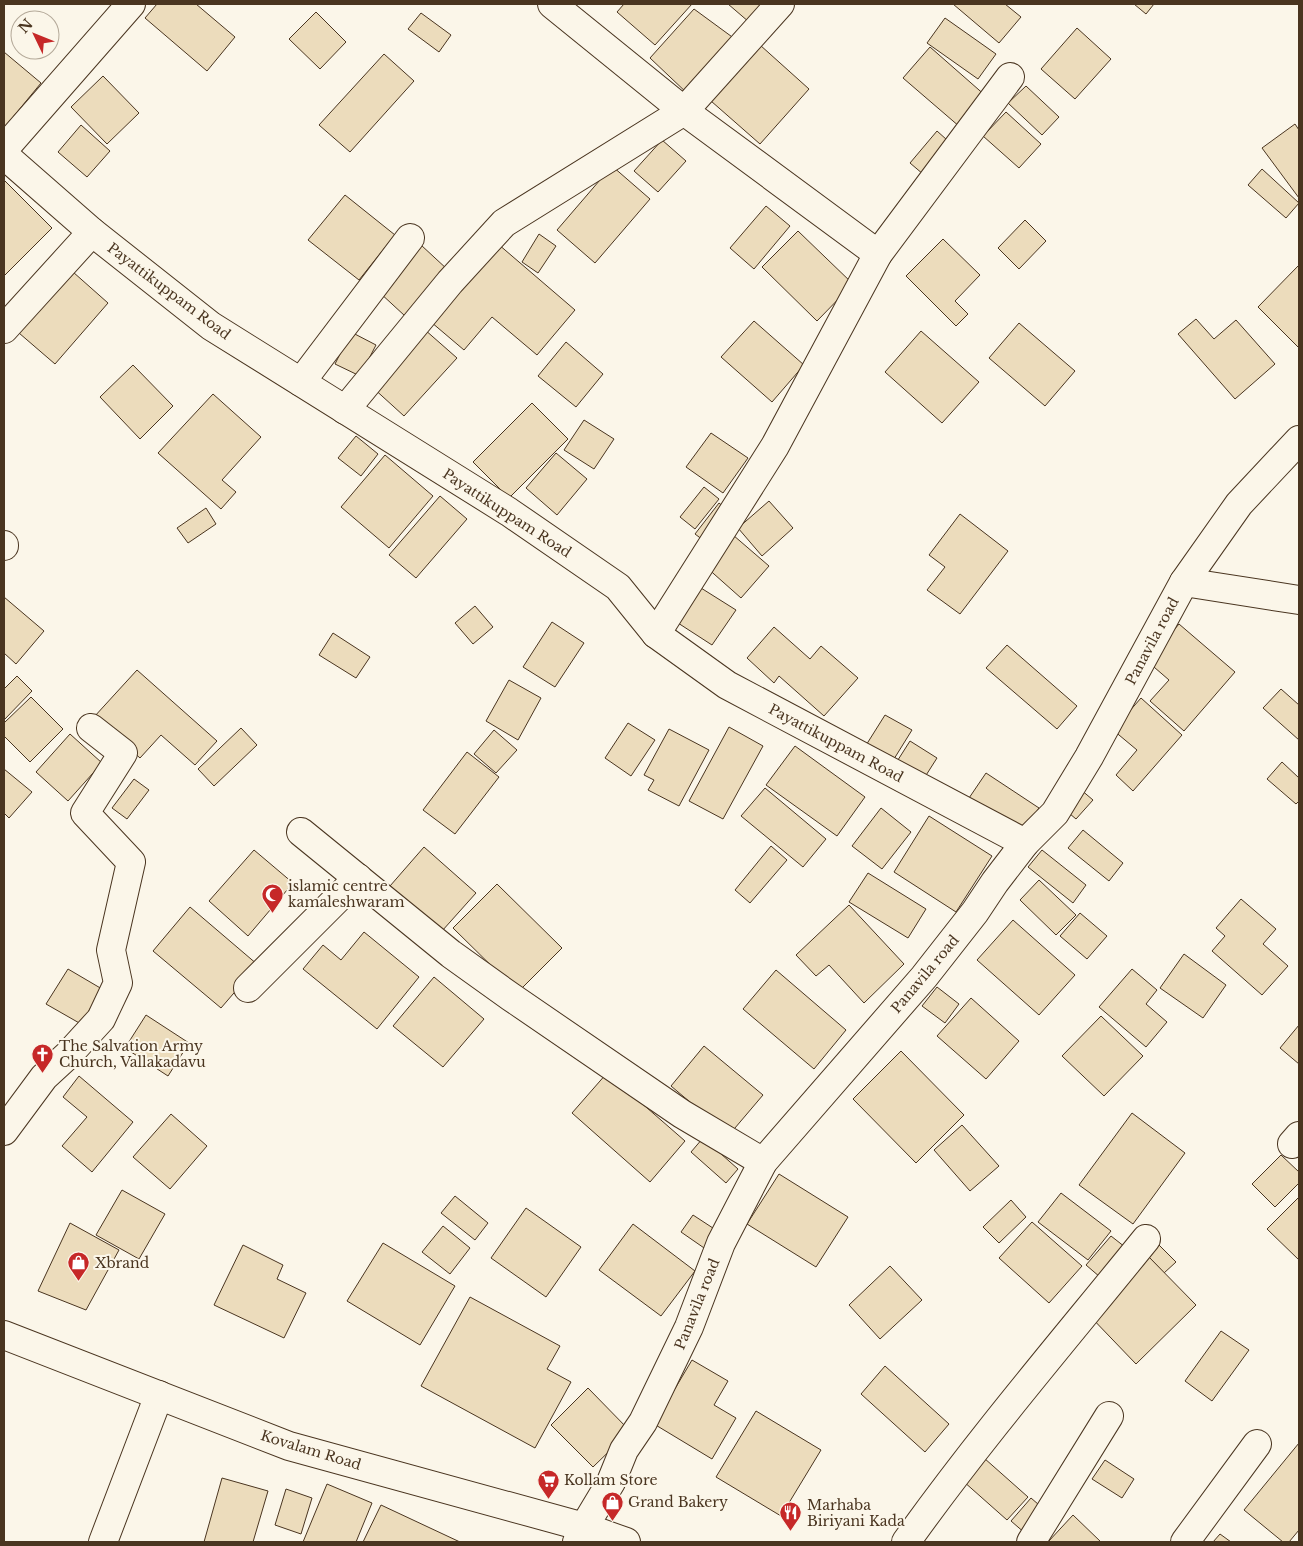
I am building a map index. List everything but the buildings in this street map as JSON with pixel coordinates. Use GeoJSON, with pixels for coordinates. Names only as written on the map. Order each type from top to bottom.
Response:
{"type":"FeatureCollection","features":[{"type":"Feature","properties":{"kind":"street"},"geometry":{"type":"LineString","coordinates":[[4,149],[131,4]]}},
{"type":"Feature","properties":{"kind":"street"},"geometry":{"type":"LineString","coordinates":[[552,4],[684,111],[878,254]]}},
{"type":"Feature","properties":{"kind":"street"},"geometry":{"type":"LineString","coordinates":[[345,410],[450,282],[504,223],[684,111],[780,4]]}},
{"type":"Feature","properties":{"kind":"street"},"geometry":{"type":"LineString","coordinates":[[656,634],[775,446],[878,254],[1010,77]]}},
{"type":"Feature","properties":{"kind":"street","name":"Payattikuppam Road"},"geometry":{"type":"LineString","coordinates":[[4,155],[92,232],[211,326],[509,512],[618,587],[656,634],[727,684],[1025,843]]}},
{"type":"Feature","properties":{"kind":"street"},"geometry":{"type":"LineString","coordinates":[[4,329],[92,232]]}},
{"type":"Feature","properties":{"kind":"street"},"geometry":{"type":"LineString","coordinates":[[301,382],[410,238]]}},
{"type":"Feature","properties":{"kind":"street","name":"Panavila road"},"geometry":{"type":"LineString","coordinates":[[581,1534],[611,1482],[624,1450],[647,1413],[689,1327],[721,1243],[763,1162],[924,977],[975,912],[1025,843],[1055,813],[1089,757],[1184,582],[1239,504],[1299,440]]}},
{"type":"Feature","properties":{"kind":"street"},"geometry":{"type":"LineString","coordinates":[[1184,582],[1299,600]]}},
{"type":"Feature","properties":{"kind":"street"},"geometry":{"type":"LineString","coordinates":[[4,1131],[44,1077],[69,1054],[101,1019],[118,983],[111,950],[131,862],[85,814],[122,753],[91,728]]}},
{"type":"Feature","properties":{"kind":"street"},"geometry":{"type":"LineString","coordinates":[[301,832],[451,954],[511,997],[682,1114],[763,1162]]}},
{"type":"Feature","properties":{"kind":"street"},"geometry":{"type":"LineString","coordinates":[[248,988],[358,878]]}},
{"type":"Feature","properties":{"kind":"street"},"geometry":{"type":"LineString","coordinates":[[906,1542],[934,1502],[1004,1413],[1146,1239]]}},
{"type":"Feature","properties":{"kind":"street","name":"Kovalam Road"},"geometry":{"type":"LineString","coordinates":[[4,1335],[289,1446],[581,1534],[626,1542]]}},
{"type":"Feature","properties":{"kind":"street"},"geometry":{"type":"LineString","coordinates":[[103,1542],[159,1395]]}},
{"type":"Feature","properties":{"kind":"street"},"geometry":{"type":"LineString","coordinates":[[1031,1542],[1109,1416]]}},
{"type":"Feature","properties":{"kind":"street"},"geometry":{"type":"LineString","coordinates":[[1184,1542],[1257,1444]]}},
{"type":"Feature","properties":{"kind":"place","name":"islamic centre kamaleshwaram"},"geometry":{"type":"Point","coordinates":[272,913]}},
{"type":"Feature","properties":{"kind":"place","name":"The Salvation Army Church, Vallakadavu"},"geometry":{"type":"Point","coordinates":[43,1073]}},
{"type":"Feature","properties":{"kind":"place","name":"Xbrand"},"geometry":{"type":"Point","coordinates":[79,1282]}},
{"type":"Feature","properties":{"kind":"place","name":"Kollam Store"},"geometry":{"type":"Point","coordinates":[548,1499]}},
{"type":"Feature","properties":{"kind":"place","name":"Grand Bakery"},"geometry":{"type":"Point","coordinates":[612,1521]}},
{"type":"Feature","properties":{"kind":"place","name":"Marhaba Biriyani Kada"},"geometry":{"type":"Point","coordinates":[791,1532]}}]}
